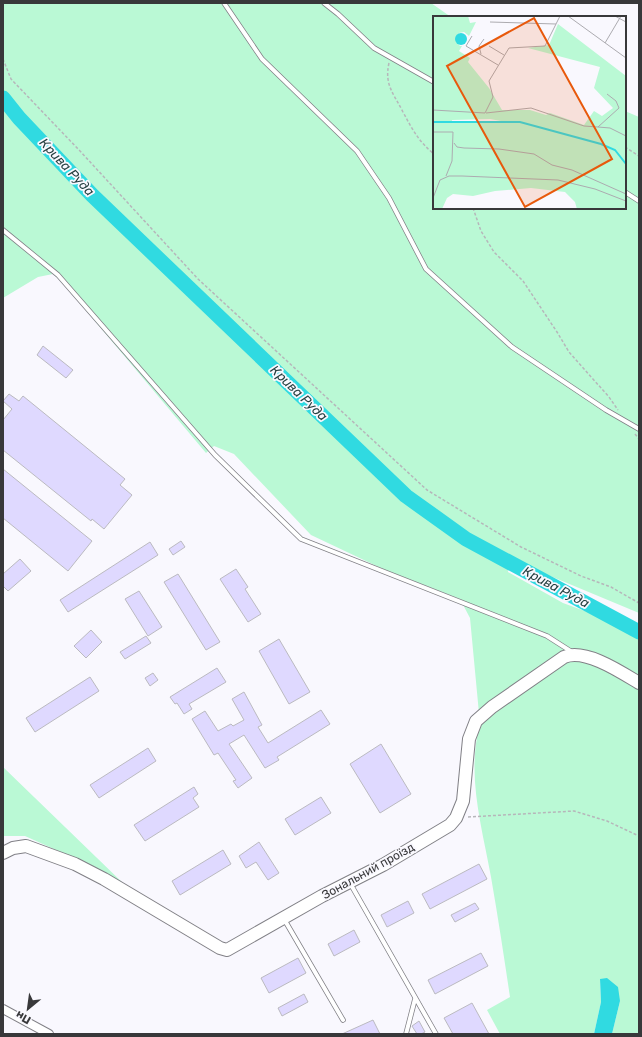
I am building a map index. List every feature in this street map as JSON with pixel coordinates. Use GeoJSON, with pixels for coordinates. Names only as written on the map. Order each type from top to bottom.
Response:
{"type":"FeatureCollection","features":[{"type":"Feature","properties":{"kind":"street"},"geometry":{"type":"LineString","coordinates":[[574,653],[588,657],[639,683]]}},
{"type":"Feature","properties":{"kind":"street","name":"Зональний проїзд"},"geometry":{"type":"LineString","coordinates":[[3,853],[20,846],[36,848],[75,864],[104,879],[220,948],[227,950],[234,948],[349,882],[444,830],[456,818],[463,801],[470,739],[476,721],[488,710],[564,657],[574,653]]}},
{"type":"Feature","properties":{"kind":"street"},"geometry":{"type":"LineString","coordinates":[[3,1008],[49,1034]]}},
{"type":"Feature","properties":{"kind":"lane"},"geometry":{"type":"LineString","coordinates":[[224,3],[262,59],[357,151],[389,198],[426,269],[512,347],[639,430]]}},
{"type":"Feature","properties":{"kind":"lane"},"geometry":{"type":"LineString","coordinates":[[324,3],[374,48],[390,59],[433,81]]}},
{"type":"Feature","properties":{"kind":"lane"},"geometry":{"type":"LineString","coordinates":[[626,193],[639,200]]}},
{"type":"Feature","properties":{"kind":"lane"},"geometry":{"type":"LineString","coordinates":[[3,230],[7,231],[58,275],[214,455],[301,538],[547,636],[574,653]]}},
{"type":"Feature","properties":{"kind":"lane"},"geometry":{"type":"LineString","coordinates":[[349,882],[436,1034]]}},
{"type":"Feature","properties":{"kind":"lane"},"geometry":{"type":"LineString","coordinates":[[284,919],[343,1020]]}},
{"type":"Feature","properties":{"kind":"lane"},"geometry":{"type":"LineString","coordinates":[[406,1034],[415,999]]}},
{"type":"Feature","properties":{"kind":"path"},"geometry":{"type":"LineString","coordinates":[[3,59],[11,79],[80,151],[198,279],[427,490],[521,546],[581,576],[611,587],[639,603]]}},
{"type":"Feature","properties":{"kind":"path"},"geometry":{"type":"LineString","coordinates":[[390,59],[388,76],[393,96],[423,146],[433,153]]}},
{"type":"Feature","properties":{"kind":"path"},"geometry":{"type":"LineString","coordinates":[[626,148],[639,156]]}},
{"type":"Feature","properties":{"kind":"path"},"geometry":{"type":"LineString","coordinates":[[473,209],[481,231],[494,252],[523,281],[569,352],[609,397],[639,439]]}},
{"type":"Feature","properties":{"kind":"path"},"geometry":{"type":"LineString","coordinates":[[456,818],[574,811],[607,821],[639,836]]}},
{"type":"Feature","properties":{"kind":"green space"},"geometry":{"type":"Polygon","coordinates":[[[3,3],[431,3],[450,16],[433,16],[433,209],[626,209],[626,111],[639,117],[639,613],[543,573],[507,554],[508,572],[563,603],[612,621],[639,636],[639,1034],[612,1034],[620,1001],[600,979],[601,1002],[594,1034],[500,1034],[487,1010],[510,997],[494,892],[477,800],[475,762],[476,743],[480,724],[470,618],[460,599],[385,570],[311,535],[234,454],[214,446],[206,453],[62,282],[53,274],[38,277],[3,298],[3,3]]]}},
{"type":"Feature","properties":{"kind":"green space"},"geometry":{"type":"Polygon","coordinates":[[[3,767],[127,887],[76,859],[25,836],[3,836],[3,767]]]}},
{"type":"Feature","properties":{"kind":"water"},"geometry":{"type":"Polygon","coordinates":[[[607,978],[618,987],[620,1001],[612,1034],[594,1034],[601,1002],[600,979],[607,978]]]}},
{"type":"Feature","properties":{"kind":"building"},"geometry":{"type":"Polygon","coordinates":[[[43,346],[73,370],[66,378],[37,355],[43,346]]]}},
{"type":"Feature","properties":{"kind":"building"},"geometry":{"type":"Polygon","coordinates":[[[9,394],[19,401],[23,396],[125,479],[120,485],[132,495],[104,529],[92,519],[91,521],[3,450],[3,420],[12,409],[3,401],[9,394]]]}},
{"type":"Feature","properties":{"kind":"building"},"geometry":{"type":"Polygon","coordinates":[[[3,469],[92,541],[68,571],[3,518],[3,469]]]}},
{"type":"Feature","properties":{"kind":"building"},"geometry":{"type":"Polygon","coordinates":[[[181,541],[185,547],[173,555],[169,549],[181,541]]]}},
{"type":"Feature","properties":{"kind":"building"},"geometry":{"type":"Polygon","coordinates":[[[150,542],[158,555],[68,612],[60,600],[150,542]]]}},
{"type":"Feature","properties":{"kind":"building"},"geometry":{"type":"Polygon","coordinates":[[[20,559],[31,571],[8,591],[3,586],[3,574],[20,559]]]}},
{"type":"Feature","properties":{"kind":"building"},"geometry":{"type":"Polygon","coordinates":[[[236,569],[248,587],[245,589],[261,614],[248,622],[220,579],[236,569]]]}},
{"type":"Feature","properties":{"kind":"building"},"geometry":{"type":"Polygon","coordinates":[[[178,574],[220,642],[206,650],[164,582],[178,574]]]}},
{"type":"Feature","properties":{"kind":"building"},"geometry":{"type":"Polygon","coordinates":[[[139,591],[162,627],[148,636],[125,599],[139,591]]]}},
{"type":"Feature","properties":{"kind":"building"},"geometry":{"type":"Polygon","coordinates":[[[91,630],[102,642],[86,658],[74,646],[91,630]]]}},
{"type":"Feature","properties":{"kind":"building"},"geometry":{"type":"Polygon","coordinates":[[[146,636],[151,643],[125,659],[120,652],[146,636]]]}},
{"type":"Feature","properties":{"kind":"building"},"geometry":{"type":"Polygon","coordinates":[[[279,639],[310,692],[289,704],[259,651],[279,639]]]}},
{"type":"Feature","properties":{"kind":"building"},"geometry":{"type":"Polygon","coordinates":[[[217,668],[226,682],[189,704],[192,709],[184,714],[177,703],[175,704],[170,697],[217,668]]]}},
{"type":"Feature","properties":{"kind":"building"},"geometry":{"type":"Polygon","coordinates":[[[153,673],[158,680],[150,686],[145,678],[153,673]]]}},
{"type":"Feature","properties":{"kind":"building"},"geometry":{"type":"Polygon","coordinates":[[[90,677],[99,691],[35,732],[26,718],[90,677]]]}},
{"type":"Feature","properties":{"kind":"building"},"geometry":{"type":"Polygon","coordinates":[[[244,692],[262,725],[258,727],[268,743],[321,710],[330,724],[277,757],[279,760],[265,768],[244,735],[229,744],[252,778],[238,788],[233,781],[236,780],[218,753],[214,755],[192,719],[205,711],[218,731],[231,724],[233,726],[244,720],[232,699],[244,692]]]}},
{"type":"Feature","properties":{"kind":"building"},"geometry":{"type":"Polygon","coordinates":[[[381,744],[411,794],[380,813],[350,764],[381,744]]]}},
{"type":"Feature","properties":{"kind":"building"},"geometry":{"type":"Polygon","coordinates":[[[148,748],[156,761],[99,798],[90,785],[148,748]]]}},
{"type":"Feature","properties":{"kind":"building"},"geometry":{"type":"Polygon","coordinates":[[[194,787],[198,794],[193,798],[199,807],[145,841],[134,825],[194,787]]]}},
{"type":"Feature","properties":{"kind":"building"},"geometry":{"type":"Polygon","coordinates":[[[321,797],[331,813],[295,835],[285,819],[321,797]]]}},
{"type":"Feature","properties":{"kind":"building"},"geometry":{"type":"Polygon","coordinates":[[[259,842],[279,873],[268,880],[256,862],[246,868],[239,856],[259,842]]]}},
{"type":"Feature","properties":{"kind":"building"},"geometry":{"type":"Polygon","coordinates":[[[223,850],[231,864],[180,895],[172,881],[223,850]]]}},
{"type":"Feature","properties":{"kind":"building"},"geometry":{"type":"Polygon","coordinates":[[[479,864],[487,879],[430,909],[422,894],[479,864]]]}},
{"type":"Feature","properties":{"kind":"building"},"geometry":{"type":"Polygon","coordinates":[[[408,901],[414,913],[387,927],[381,915],[408,901]]]}},
{"type":"Feature","properties":{"kind":"building"},"geometry":{"type":"Polygon","coordinates":[[[475,903],[479,909],[455,922],[451,915],[475,903]]]}},
{"type":"Feature","properties":{"kind":"building"},"geometry":{"type":"Polygon","coordinates":[[[354,930],[360,942],[334,956],[328,944],[354,930]]]}},
{"type":"Feature","properties":{"kind":"building"},"geometry":{"type":"Polygon","coordinates":[[[481,953],[488,966],[435,994],[428,980],[481,953]]]}},
{"type":"Feature","properties":{"kind":"building"},"geometry":{"type":"Polygon","coordinates":[[[298,958],[306,973],[269,993],[261,978],[298,958]]]}},
{"type":"Feature","properties":{"kind":"building"},"geometry":{"type":"Polygon","coordinates":[[[304,994],[308,1002],[282,1016],[278,1008],[304,994]]]}},
{"type":"Feature","properties":{"kind":"building"},"geometry":{"type":"Polygon","coordinates":[[[472,1003],[489,1034],[453,1034],[444,1018],[472,1003]]]}},
{"type":"Feature","properties":{"kind":"building"},"geometry":{"type":"Polygon","coordinates":[[[373,1020],[380,1034],[342,1034],[373,1020]]]}},
{"type":"Feature","properties":{"kind":"building"},"geometry":{"type":"Polygon","coordinates":[[[419,1021],[425,1032],[417,1034],[412,1026],[419,1021]]]}},
{"type":"Feature","properties":{"kind":"waterway","name":"Крива Руда"},"geometry":{"type":"LineString","coordinates":[[3,98],[19,118],[92,195],[406,496],[466,539],[639,632]]}}]}
